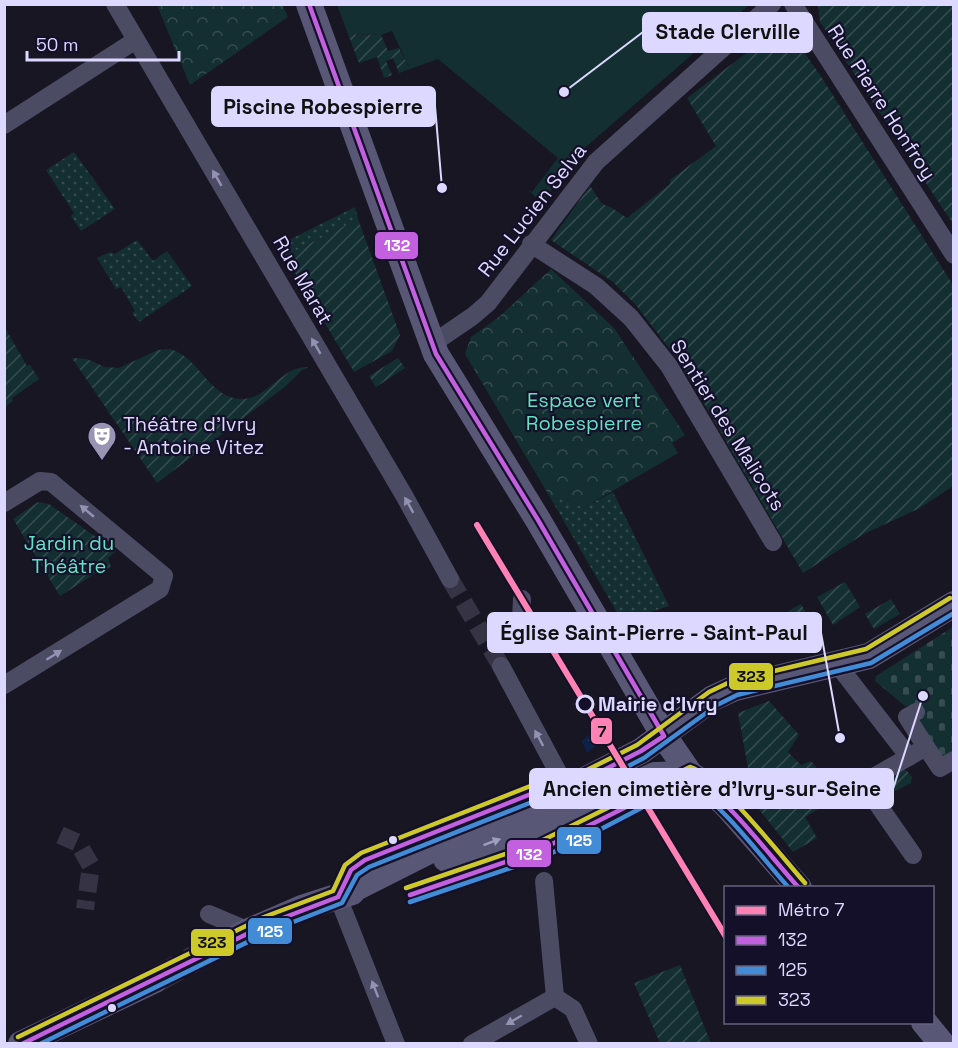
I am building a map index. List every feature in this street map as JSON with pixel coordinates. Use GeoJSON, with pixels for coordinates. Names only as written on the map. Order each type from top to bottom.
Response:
{"type":"FeatureCollection","features":[{"type":"Feature","properties":{"kind":"main road"},"geometry":{"type":"LineString","coordinates":[[309,4],[432,344],[664,736],[690,774],[708,787],[727,806],[797,886]]}},
{"type":"Feature","properties":{"kind":"main road"},"geometry":{"type":"LineString","coordinates":[[338,897],[467,832],[567,789],[641,751],[713,698],[735,688],[869,656],[954,604]]}},
{"type":"Feature","properties":{"kind":"main road"},"geometry":{"type":"LineString","coordinates":[[205,953],[302,908],[574,814],[655,775],[690,774]]}},
{"type":"Feature","properties":{"kind":"main road"},"geometry":{"type":"LineString","coordinates":[[21,1044],[156,980]]}},
{"type":"Feature","properties":{"kind":"main road"},"geometry":{"type":"LineString","coordinates":[[925,1024],[942,1044]]}},
{"type":"Feature","properties":{"kind":"street","name":"Rue Marat"},"geometry":{"type":"LineString","coordinates":[[116,4],[405,497],[450,579]]}},
{"type":"Feature","properties":{"kind":"street","name":"Rue Lucien Selva"},"geometry":{"type":"LineString","coordinates":[[432,344],[488,303],[596,162],[772,4]]}},
{"type":"Feature","properties":{"kind":"street","name":"Rue Pierre Honfroy"},"geometry":{"type":"LineString","coordinates":[[793,4],[954,255]]}},
{"type":"Feature","properties":{"kind":"street"},"geometry":{"type":"LineString","coordinates":[[4,125],[136,40]]}},
{"type":"Feature","properties":{"kind":"street","name":"Sentier des Malicots"},"geometry":{"type":"LineString","coordinates":[[531,244],[596,286],[631,318],[669,366],[773,542]]}},
{"type":"Feature","properties":{"kind":"street"},"geometry":{"type":"LineString","coordinates":[[4,503],[40,481],[51,482],[164,576],[160,589],[4,685]]}},
{"type":"Feature","properties":{"kind":"street"},"geometry":{"type":"LineString","coordinates":[[520,642],[522,599]]}},
{"type":"Feature","properties":{"kind":"street"},"geometry":{"type":"LineString","coordinates":[[837,664],[909,757]]}},
{"type":"Feature","properties":{"kind":"street"},"geometry":{"type":"LineString","coordinates":[[501,666],[567,789],[574,814]]}},
{"type":"Feature","properties":{"kind":"street"},"geometry":{"type":"LineString","coordinates":[[916,712],[907,717],[940,768],[954,760]]}},
{"type":"Feature","properties":{"kind":"street"},"geometry":{"type":"LineString","coordinates":[[913,855],[864,783],[926,747]]}},
{"type":"Feature","properties":{"kind":"street"},"geometry":{"type":"LineString","coordinates":[[544,881],[555,997]]}},
{"type":"Feature","properties":{"kind":"street"},"geometry":{"type":"LineString","coordinates":[[338,897],[396,1044]]}},
{"type":"Feature","properties":{"kind":"street"},"geometry":{"type":"LineString","coordinates":[[209,914],[249,931]]}},
{"type":"Feature","properties":{"kind":"street"},"geometry":{"type":"LineString","coordinates":[[472,1044],[555,997]]}},
{"type":"Feature","properties":{"kind":"street"},"geometry":{"type":"LineString","coordinates":[[555,997],[573,1009],[589,1044]]}},
{"type":"Feature","properties":{"kind":"green space"},"geometry":{"type":"Polygon","coordinates":[[[337,4],[749,5],[580,152],[542,203],[528,190],[532,192],[558,158],[438,59],[410,69],[392,31],[381,35],[348,34],[337,4]]]}},
{"type":"Feature","properties":{"kind":"green space"},"geometry":{"type":"Polygon","coordinates":[[[157,5],[283,5],[288,17],[190,85],[157,5]]]}},
{"type":"Feature","properties":{"kind":"green space"},"geometry":{"type":"Polygon","coordinates":[[[818,5],[953,5],[953,224],[820,22],[818,5]]]}},
{"type":"Feature","properties":{"kind":"green space"},"geometry":{"type":"Polygon","coordinates":[[[788,29],[822,78],[953,285],[953,486],[920,508],[864,534],[803,573],[679,361],[635,304],[613,282],[551,240],[590,186],[602,204],[627,218],[670,184],[670,180],[716,146],[687,98],[777,30],[788,29]]]}},
{"type":"Feature","properties":{"kind":"green space"},"geometry":{"type":"Polygon","coordinates":[[[348,34],[381,35],[388,51],[399,48],[410,69],[399,73],[393,58],[386,61],[392,75],[384,78],[377,57],[359,63],[348,34]]]}},
{"type":"Feature","properties":{"kind":"green space"},"geometry":{"type":"Polygon","coordinates":[[[74,152],[115,209],[81,231],[71,216],[74,213],[46,170],[74,152]]]}},
{"type":"Feature","properties":{"kind":"green space"},"geometry":{"type":"Polygon","coordinates":[[[355,207],[358,219],[285,256],[281,244],[355,207]]]}},
{"type":"Feature","properties":{"kind":"green space"},"geometry":{"type":"Polygon","coordinates":[[[358,219],[400,335],[392,351],[354,372],[285,256],[358,219]]]}},
{"type":"Feature","properties":{"kind":"green space"},"geometry":{"type":"Polygon","coordinates":[[[137,240],[153,261],[167,251],[192,286],[139,322],[132,313],[135,311],[121,287],[116,289],[97,258],[110,252],[115,254],[137,240]]]}},
{"type":"Feature","properties":{"kind":"green space","name":"Espace vert Robespierre"},"geometry":{"type":"Polygon","coordinates":[[[551,269],[614,328],[685,435],[672,443],[678,453],[583,508],[565,498],[551,499],[465,354],[471,337],[499,317],[551,269]]]}},
{"type":"Feature","properties":{"kind":"green space"},"geometry":{"type":"Polygon","coordinates":[[[4,326],[27,366],[30,365],[39,379],[12,398],[13,401],[5,407],[4,326]]]}},
{"type":"Feature","properties":{"kind":"green space"},"geometry":{"type":"Polygon","coordinates":[[[170,349],[189,360],[221,392],[242,399],[259,394],[298,368],[308,367],[157,483],[72,358],[87,359],[105,367],[119,368],[158,350],[170,349]]]}},
{"type":"Feature","properties":{"kind":"green space"},"geometry":{"type":"Polygon","coordinates":[[[398,358],[405,368],[376,387],[369,376],[398,358]]]}},
{"type":"Feature","properties":{"kind":"green space"},"geometry":{"type":"Polygon","coordinates":[[[613,492],[669,606],[622,621],[551,499],[565,498],[583,508],[613,492]]]}},
{"type":"Feature","properties":{"kind":"green space","name":"Jardin du Théâtre"},"geometry":{"type":"Polygon","coordinates":[[[38,502],[49,504],[116,551],[108,558],[111,567],[106,570],[104,568],[60,596],[13,519],[38,502]]]}},
{"type":"Feature","properties":{"kind":"green space"},"geometry":{"type":"Polygon","coordinates":[[[845,582],[860,607],[833,625],[817,597],[845,582]]]}},
{"type":"Feature","properties":{"kind":"green space"},"geometry":{"type":"Polygon","coordinates":[[[891,599],[900,614],[874,629],[865,614],[891,599]]]}},
{"type":"Feature","properties":{"kind":"green space"},"geometry":{"type":"Polygon","coordinates":[[[801,604],[813,626],[776,634],[769,622],[801,604]]]}},
{"type":"Feature","properties":{"kind":"green space"},"geometry":{"type":"Polygon","coordinates":[[[953,627],[953,753],[941,757],[920,721],[921,719],[910,706],[905,706],[875,681],[876,676],[953,627]]]}},
{"type":"Feature","properties":{"kind":"green space"},"geometry":{"type":"Polygon","coordinates":[[[769,701],[799,735],[788,752],[801,765],[811,761],[840,796],[805,817],[817,838],[793,852],[758,808],[763,805],[752,790],[738,713],[769,701]]]}},
{"type":"Feature","properties":{"kind":"green space"},"geometry":{"type":"Polygon","coordinates":[[[901,769],[907,771],[912,777],[911,783],[885,796],[879,795],[874,788],[877,782],[901,769]]]}},
{"type":"Feature","properties":{"kind":"green space"},"geometry":{"type":"Polygon","coordinates":[[[680,965],[710,1043],[660,1043],[634,983],[680,965]]]}},
{"type":"Feature","properties":{"kind":"water"},"geometry":{"type":"Polygon","coordinates":[[[594,730],[608,735],[587,753],[582,741],[594,730]]]}},
{"type":"Feature","properties":{"kind":"tunnel"},"geometry":{"type":"LineString","coordinates":[[450,579],[501,666]]}},
{"type":"Feature","properties":{"kind":"tunnel"},"geometry":{"type":"LineString","coordinates":[[60,835],[78,843],[91,866],[85,909]]}},
{"type":"Feature","properties":{"kind":"tunnel"},"geometry":{"type":"LineString","coordinates":[[155,980],[205,953]]}},
{"type":"Feature","properties":{"kind":"metro line","name":"7"},"geometry":{"type":"LineString","coordinates":[[477,525],[724,934]]}},
{"type":"Feature","properties":{"kind":"transit line","name":"132"},"geometry":{"type":"LineString","coordinates":[[22,1044],[267,924],[338,897],[351,870],[365,860],[546,788],[567,789],[641,751],[664,736],[538,520],[436,354],[309,4]]}},
{"type":"Feature","properties":{"kind":"transit line","name":"323"},"geometry":{"type":"LineString","coordinates":[[18,1037],[264,917],[333,891],[345,865],[361,853],[543,781],[565,781],[637,745],[709,692],[732,681],[866,649],[950,598]]}},
{"type":"Feature","properties":{"kind":"transit line","name":"125"},"geometry":{"type":"LineString","coordinates":[[40,1044],[270,931],[342,903],[357,875],[369,867],[547,796],[570,796],[644,758],[717,705],[737,695],[871,663],[954,613]]}},
{"type":"Feature","properties":{"kind":"transit line","name":"323"},"geometry":{"type":"LineString","coordinates":[[406,888],[537,843],[690,767],[703,774],[733,801],[805,883]]}},
{"type":"Feature","properties":{"kind":"transit line","name":"132"},"geometry":{"type":"LineString","coordinates":[[690,774],[734,813],[797,886]]}},
{"type":"Feature","properties":{"kind":"transit line","name":"125"},"geometry":{"type":"LineString","coordinates":[[410,902],[543,857],[689,783],[717,806],[742,832],[787,886]]}},
{"type":"Feature","properties":{"kind":"transit line","name":"132"},"geometry":{"type":"LineString","coordinates":[[410,895],[540,850],[642,799]]}},
{"type":"Feature","properties":{"kind":"place","name":"Stade Clerville"},"geometry":{"type":"Point","coordinates":[564,92]}},
{"type":"Feature","properties":{"kind":"place","name":"Piscine Robespierre"},"geometry":{"type":"Point","coordinates":[442,188]}},
{"type":"Feature","properties":{"kind":"place","name":"Théâtre d'Ivry - Antoine Vitez"},"geometry":{"type":"Point","coordinates":[102,462]}},
{"type":"Feature","properties":{"kind":"place","name":"Ancien cimetière d'Ivry-sur-Seine"},"geometry":{"type":"Point","coordinates":[923,696]}},
{"type":"Feature","properties":{"kind":"place","name":"Mairie d'Ivry"},"geometry":{"type":"Point","coordinates":[585,704]}},
{"type":"Feature","properties":{"kind":"place","name":"Église Saint-Pierre - Saint-Paul"},"geometry":{"type":"Point","coordinates":[840,738]}}]}
